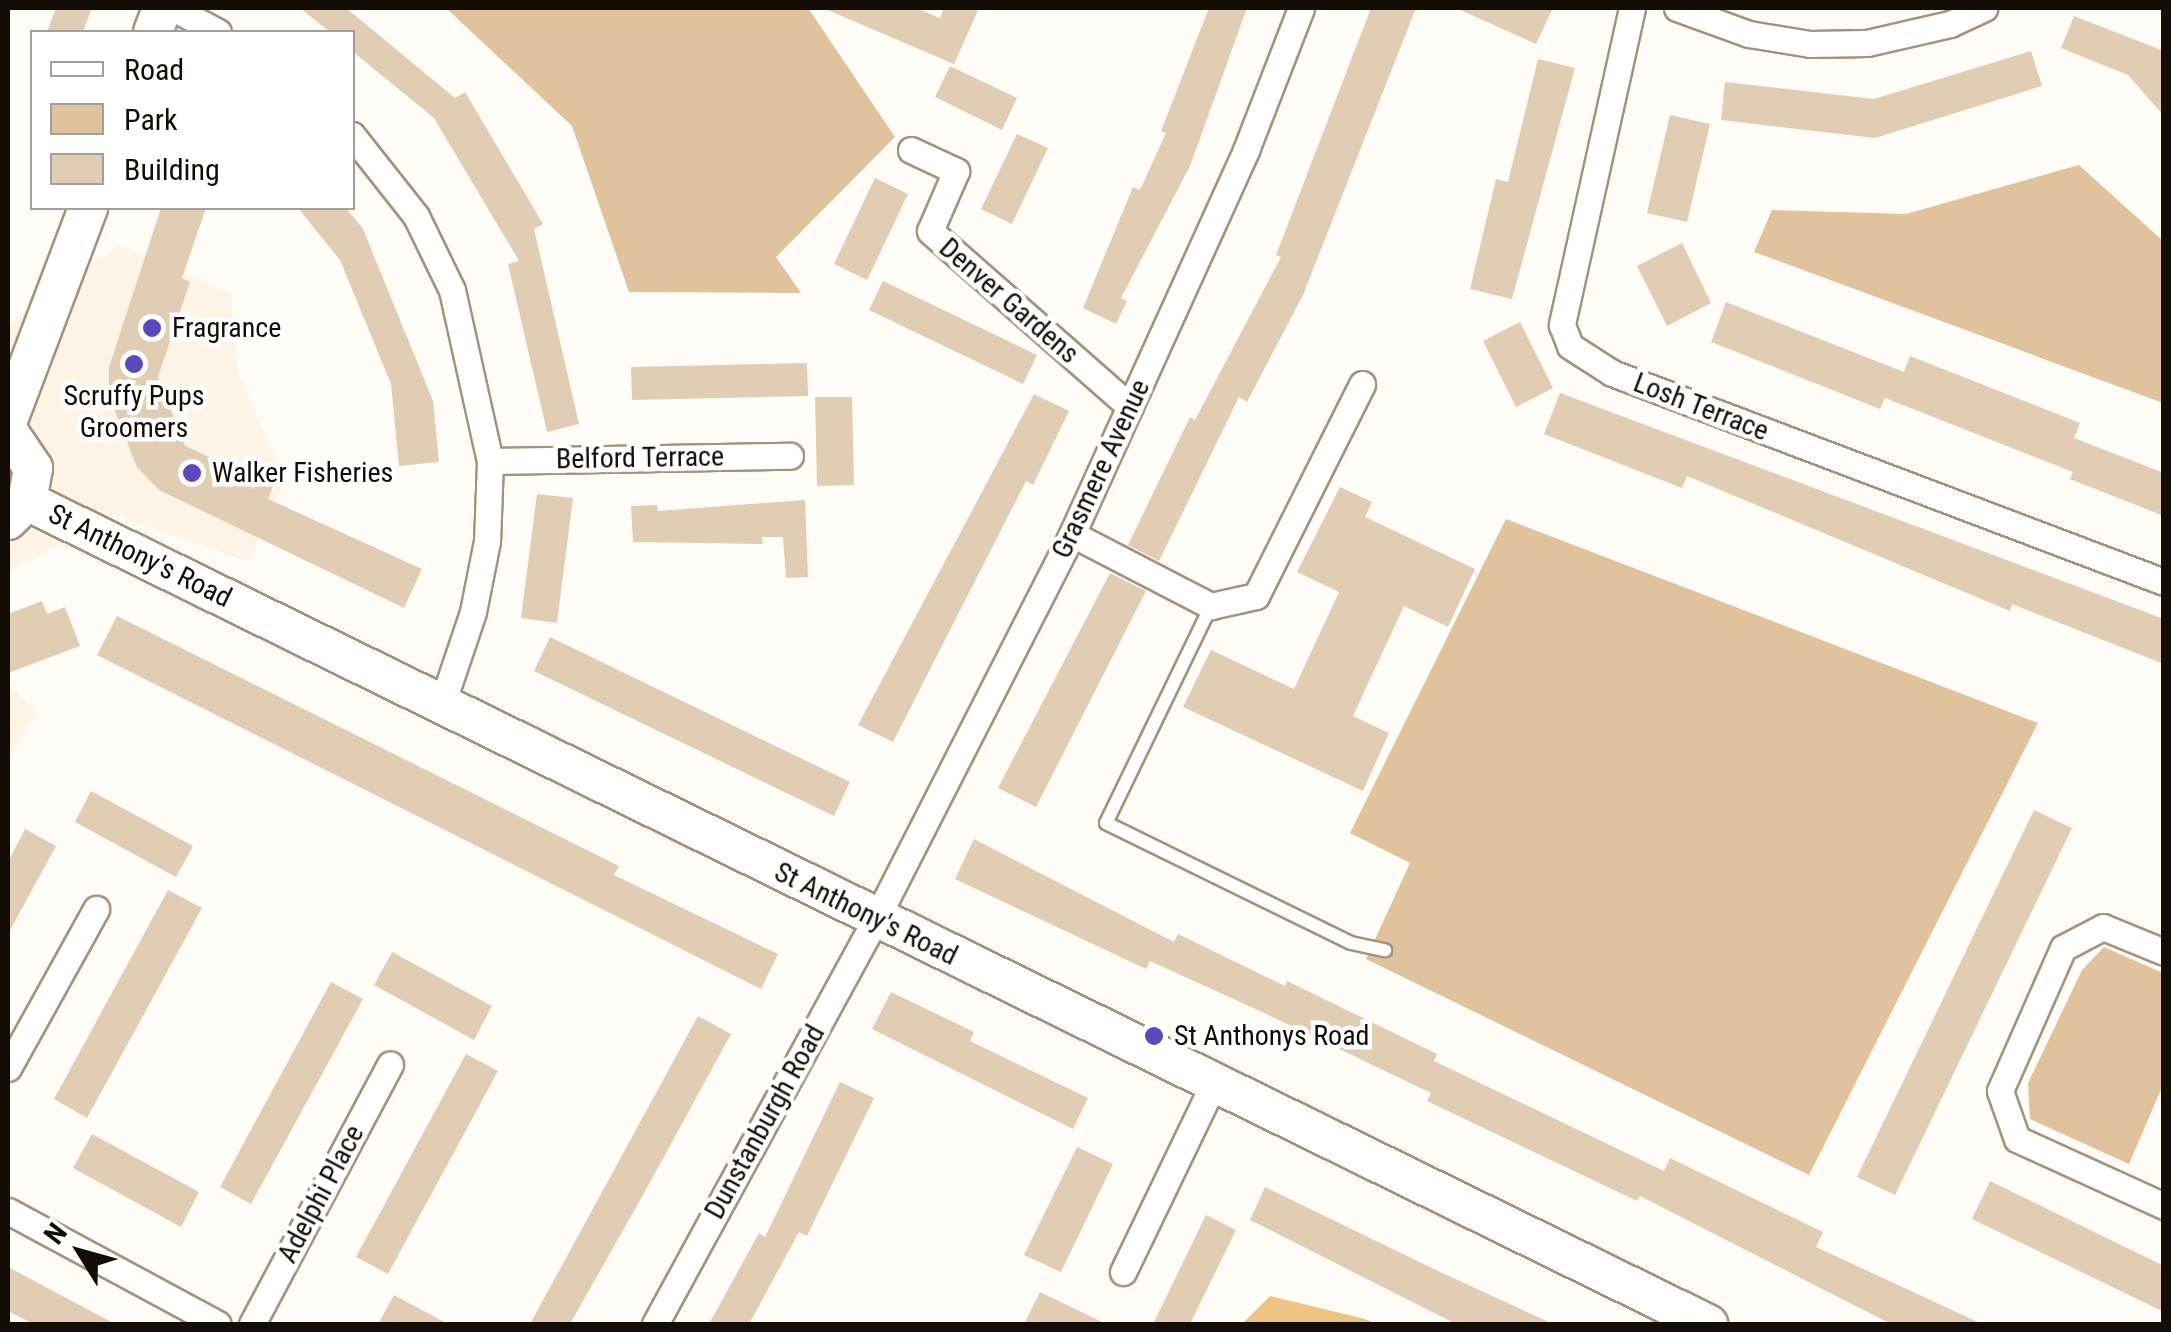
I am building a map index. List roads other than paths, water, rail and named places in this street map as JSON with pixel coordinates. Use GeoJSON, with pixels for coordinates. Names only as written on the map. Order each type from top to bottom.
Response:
{"type":"FeatureCollection","features":[{"type":"Feature","properties":{"kind":"street"},"geometry":{"type":"LineString","coordinates":[[173,8],[214,30]]}},
{"type":"Feature","properties":{"kind":"street","name":"Grasmere Avenue"},"geometry":{"type":"LineString","coordinates":[[876,919],[1072,534],[1301,8]]}},
{"type":"Feature","properties":{"kind":"street","name":"Losh Terrace"},"geometry":{"type":"LineString","coordinates":[[1632,8],[1562,325],[1570,346],[1612,373],[2164,582]]}},
{"type":"Feature","properties":{"kind":"street"},"geometry":{"type":"LineString","coordinates":[[1676,8],[1748,34],[1810,44],[1884,39],[1950,24],[1986,8]]}},
{"type":"Feature","properties":{"kind":"street"},"geometry":{"type":"LineString","coordinates":[[355,139],[416,216],[452,290],[472,360],[490,461],[487,541],[474,612],[441,707]]}},
{"type":"Feature","properties":{"kind":"street","name":"Denver Gardens"},"geometry":{"type":"LineString","coordinates":[[911,150],[956,171],[930,232],[1130,407]]}},
{"type":"Feature","properties":{"kind":"street"},"geometry":{"type":"LineString","coordinates":[[8,420],[87,210]]}},
{"type":"Feature","properties":{"kind":"street"},"geometry":{"type":"LineString","coordinates":[[1072,534],[1211,606],[1256,596],[1362,384]]}},
{"type":"Feature","properties":{"kind":"street"},"geometry":{"type":"LineString","coordinates":[[8,431],[28,452],[33,468],[17,511]]}},
{"type":"Feature","properties":{"kind":"street","name":"Belford Terrace"},"geometry":{"type":"LineString","coordinates":[[490,461],[790,456]]}},
{"type":"Feature","properties":{"kind":"street","name":"St Anthony's Road"},"geometry":{"type":"LineString","coordinates":[[17,511],[441,707],[1708,1324]]}},
{"type":"Feature","properties":{"kind":"street"},"geometry":{"type":"LineString","coordinates":[[8,1068],[96,909]]}},
{"type":"Feature","properties":{"kind":"street","name":"Dunstanburgh Road"},"geometry":{"type":"LineString","coordinates":[[655,1324],[876,919]]}},
{"type":"Feature","properties":{"kind":"street"},"geometry":{"type":"LineString","coordinates":[[2164,952],[2103,927],[2064,948],[2000,1091],[2017,1139],[2164,1206]]}},
{"type":"Feature","properties":{"kind":"street","name":"Adelphi Place"},"geometry":{"type":"LineString","coordinates":[[252,1324],[390,1064]]}},
{"type":"Feature","properties":{"kind":"street"},"geometry":{"type":"LineString","coordinates":[[1124,1272],[1214,1083]]}},
{"type":"Feature","properties":{"kind":"street"},"geometry":{"type":"LineString","coordinates":[[8,1211],[218,1324]]}},
{"type":"Feature","properties":{"kind":"lane"},"geometry":{"type":"LineString","coordinates":[[1211,606],[1106,823],[1351,943],[1385,950]]}},
{"type":"Feature","properties":{"kind":"place","name":"Fragrance"},"geometry":{"type":"Point","coordinates":[152,328]}},
{"type":"Feature","properties":{"kind":"place","name":"Scruffy Pups Groomers"},"geometry":{"type":"Point","coordinates":[134,364]}},
{"type":"Feature","properties":{"kind":"place","name":"Walker Fisheries"},"geometry":{"type":"Point","coordinates":[192,473]}},
{"type":"Feature","properties":{"kind":"place","name":"St Anthonys Road"},"geometry":{"type":"Point","coordinates":[1154,1036]}}]}
